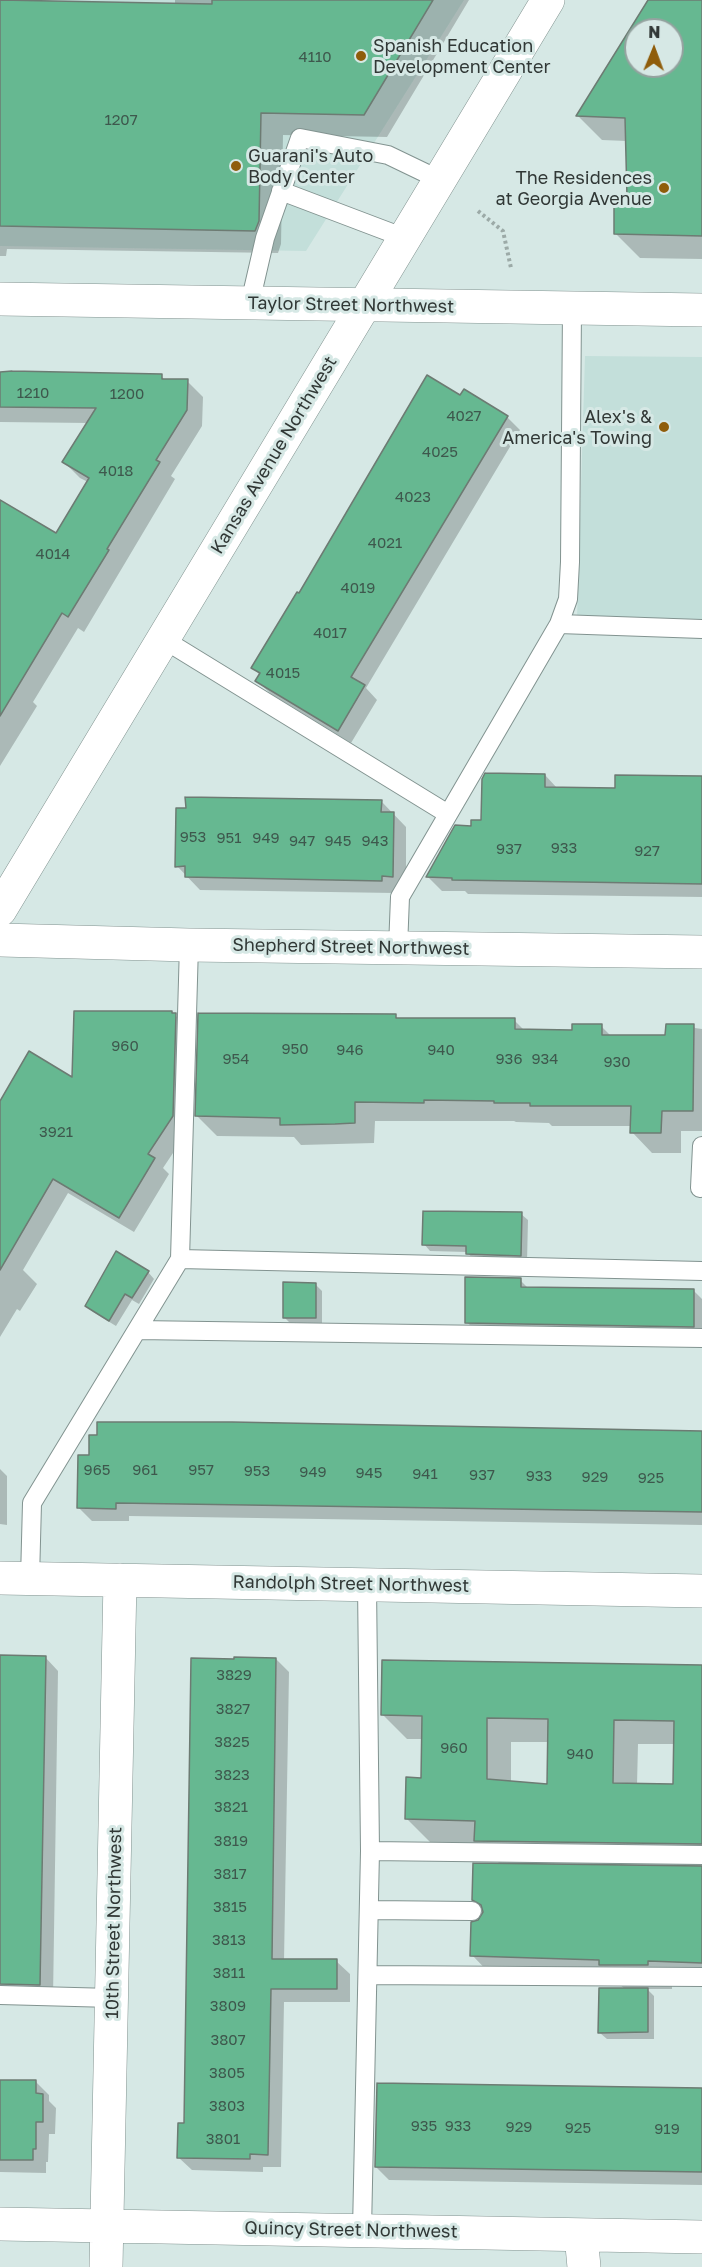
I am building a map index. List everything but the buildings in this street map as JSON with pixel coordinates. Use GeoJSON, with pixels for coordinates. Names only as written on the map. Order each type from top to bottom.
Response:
{"type":"FeatureCollection","features":[{"type":"Feature","properties":{"kind":"street","name":"Kansas Avenue Northwest"},"geometry":{"type":"LineString","coordinates":[[0,910],[548,0]]}},
{"type":"Feature","properties":{"kind":"street","name":"Taylor Street Northwest"},"geometry":{"type":"LineString","coordinates":[[0,299],[364,306],[702,309]]}},
{"type":"Feature","properties":{"kind":"street","name":"Shepherd Street Northwest"},"geometry":{"type":"LineString","coordinates":[[0,940],[702,952]]}},
{"type":"Feature","properties":{"kind":"street","name":"Randolph Street Northwest"},"geometry":{"type":"LineString","coordinates":[[15,1578],[702,1591]]}},
{"type":"Feature","properties":{"kind":"street","name":"10th Street Northwest"},"geometry":{"type":"LineString","coordinates":[[106,2267],[120,1580]]}},
{"type":"Feature","properties":{"kind":"street","name":"Quincy Street Northwest"},"geometry":{"type":"LineString","coordinates":[[0,2223],[702,2237]]}},
{"type":"Feature","properties":{"kind":"street"},"geometry":{"type":"LineString","coordinates":[[581,2235],[584,2267]]}},
{"type":"Feature","properties":{"kind":"lane"},"geometry":{"type":"LineString","coordinates":[[250,303],[265,238],[300,138],[388,155],[440,180]]}},
{"type":"Feature","properties":{"kind":"lane"},"geometry":{"type":"LineString","coordinates":[[281,191],[405,238]]}},
{"type":"Feature","properties":{"kind":"lane"},"geometry":{"type":"LineString","coordinates":[[398,948],[400,897],[559,624],[568,598],[572,308]]}},
{"type":"Feature","properties":{"kind":"lane"},"geometry":{"type":"LineString","coordinates":[[559,624],[702,628]]}},
{"type":"Feature","properties":{"kind":"lane"},"geometry":{"type":"LineString","coordinates":[[163,639],[448,814]]}},
{"type":"Feature","properties":{"kind":"lane"},"geometry":{"type":"LineString","coordinates":[[15,1578],[32,1503],[180,1259],[189,945]]}},
{"type":"Feature","properties":{"kind":"lane"},"geometry":{"type":"LineString","coordinates":[[701,1194],[702,1146]]}},
{"type":"Feature","properties":{"kind":"lane"},"geometry":{"type":"LineString","coordinates":[[180,1259],[702,1271]]}},
{"type":"Feature","properties":{"kind":"lane"},"geometry":{"type":"LineString","coordinates":[[137,1330],[702,1338]]}},
{"type":"Feature","properties":{"kind":"lane"},"geometry":{"type":"LineString","coordinates":[[362,2230],[370,1910],[367,1585]]}},
{"type":"Feature","properties":{"kind":"lane"},"geometry":{"type":"LineString","coordinates":[[370,1851],[702,1855]]}},
{"type":"Feature","properties":{"kind":"lane"},"geometry":{"type":"LineString","coordinates":[[370,1910],[472,1911]]}},
{"type":"Feature","properties":{"kind":"lane"},"geometry":{"type":"LineString","coordinates":[[369,1975],[702,1977]]}},
{"type":"Feature","properties":{"kind":"lane"},"geometry":{"type":"LineString","coordinates":[[0,1995],[112,1998]]}},
{"type":"Feature","properties":{"kind":"path"},"geometry":{"type":"LineString","coordinates":[[477,211],[503,231],[511,268]]}},
{"type":"Feature","properties":{"kind":"shaded area"},"geometry":{"type":"Polygon","coordinates":[[[0,0],[464,0],[306,251],[0,246],[0,0]]]}},
{"type":"Feature","properties":{"kind":"shaded area"},"geometry":{"type":"Polygon","coordinates":[[[585,356],[702,357],[702,622],[577,618],[585,356]]]}},
{"type":"Feature","properties":{"kind":"place","name":"Spanish Education Development Center"},"geometry":{"type":"Point","coordinates":[361,56]}},
{"type":"Feature","properties":{"kind":"place","name":"Guarani's Auto Body Center"},"geometry":{"type":"Point","coordinates":[236,166]}},
{"type":"Feature","properties":{"kind":"place","name":"The Residences at Georgia Avenue"},"geometry":{"type":"Point","coordinates":[664,188]}},
{"type":"Feature","properties":{"kind":"place","name":"Alex's & America's Towing"},"geometry":{"type":"Point","coordinates":[664,427]}}]}
